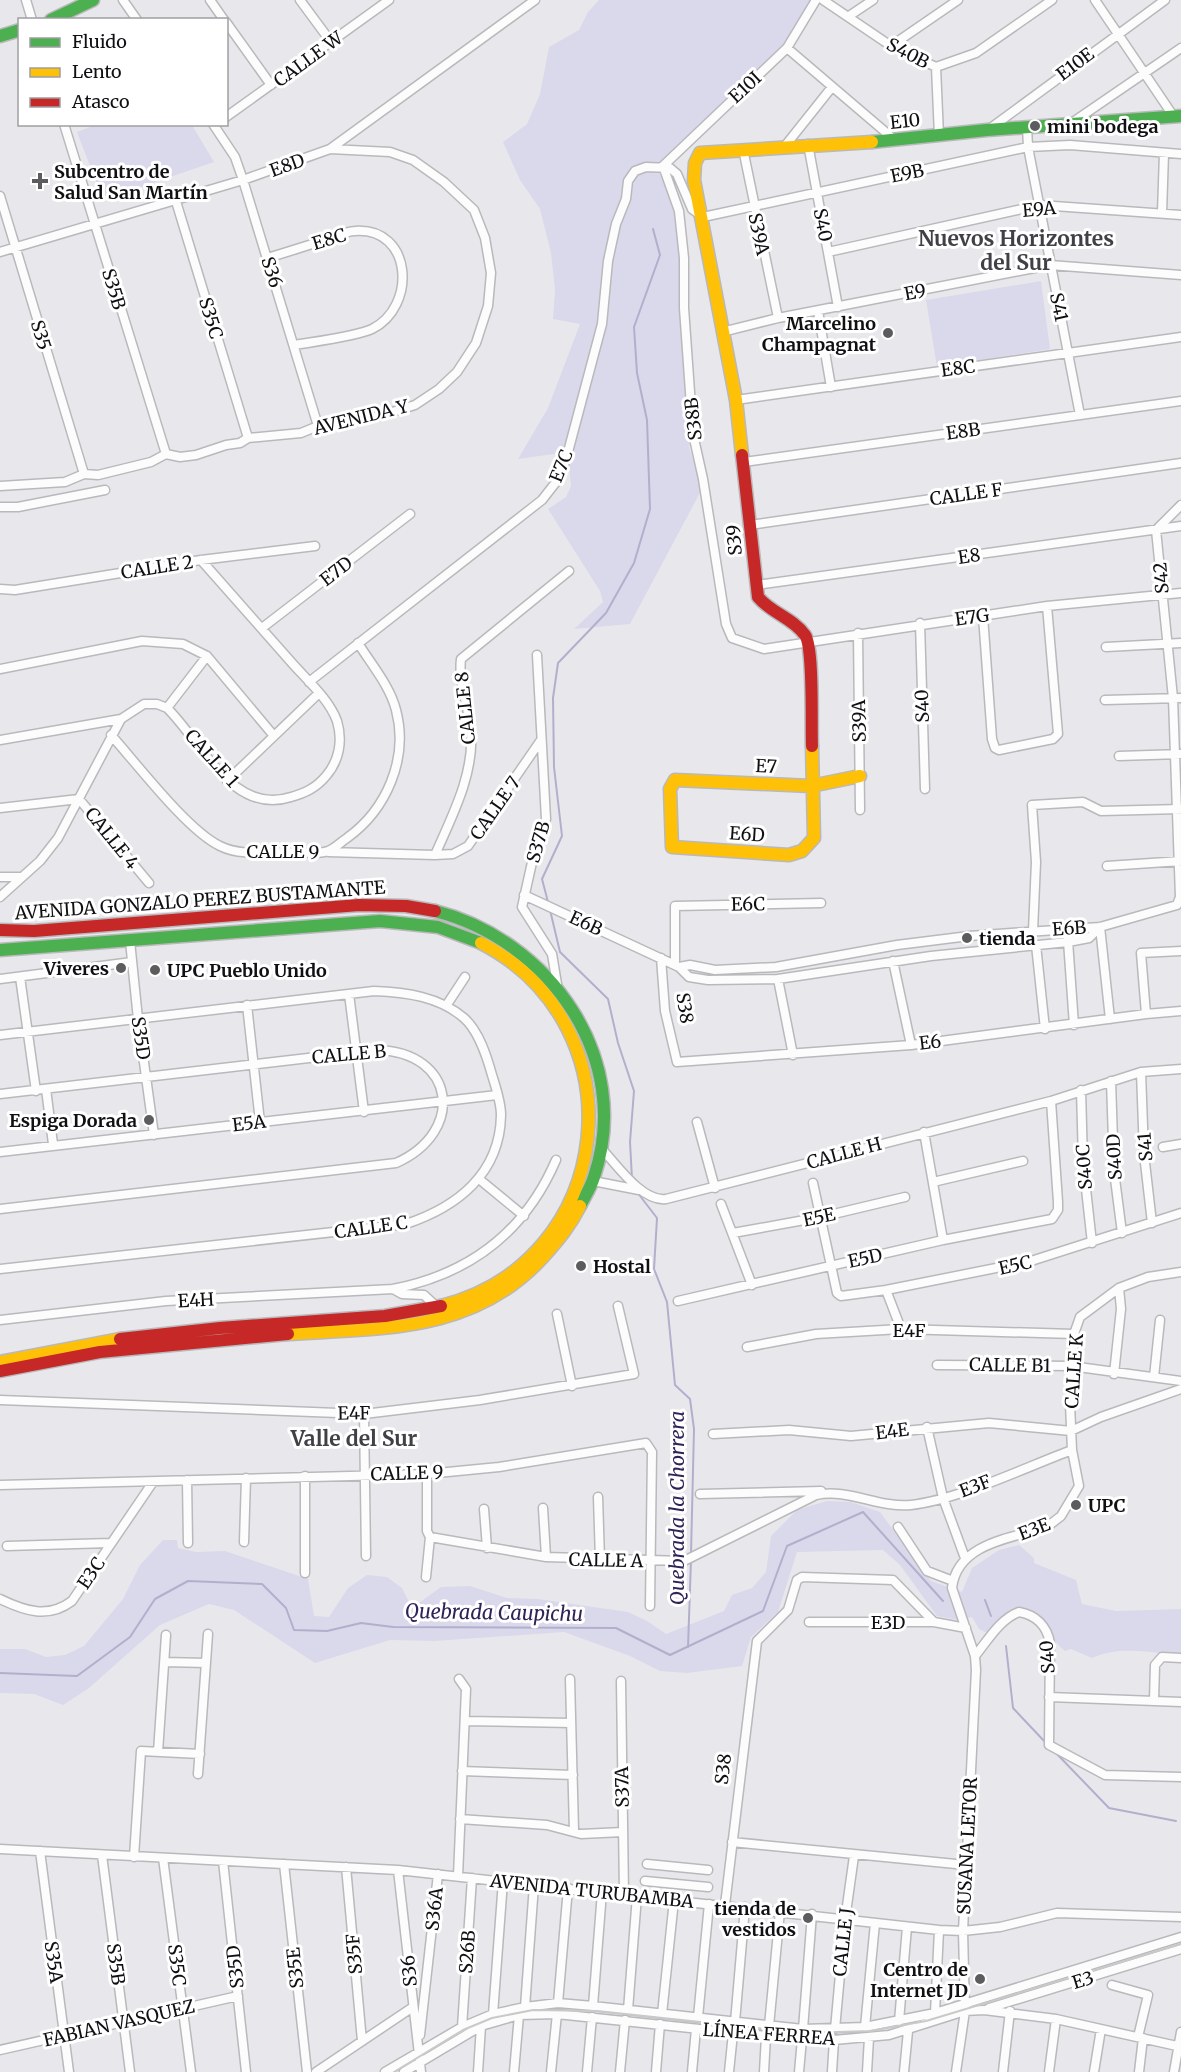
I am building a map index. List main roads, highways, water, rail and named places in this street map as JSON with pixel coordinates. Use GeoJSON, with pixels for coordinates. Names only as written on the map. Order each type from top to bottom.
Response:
{"type":"FeatureCollection","features":[{"type":"Feature","properties":{"kind":"main road"},"geometry":{"type":"LineString","coordinates":[[55,18],[93,0]]}},
{"type":"Feature","properties":{"kind":"main road"},"geometry":{"type":"LineString","coordinates":[[0,36],[18,31]]}},
{"type":"Feature","properties":{"kind":"main road","name":"E10"},"geometry":{"type":"LineString","coordinates":[[703,217],[693,165],[700,153],[808,144],[896,141],[987,130],[1067,126],[1179,115]]}},
{"type":"Feature","properties":{"kind":"main road","name":"S39"},"geometry":{"type":"LineString","coordinates":[[703,217],[736,400],[757,585],[763,603],[801,629],[809,642],[811,786]]}},
{"type":"Feature","properties":{"kind":"main road","name":"E7"},"geometry":{"type":"LineString","coordinates":[[672,847],[671,785],[679,780],[823,786],[860,776]]}},
{"type":"Feature","properties":{"kind":"main road","name":"E6D"},"geometry":{"type":"LineString","coordinates":[[672,847],[789,855],[802,851],[814,838],[811,786]]}},
{"type":"Feature","properties":{"kind":"main road","name":"AVENIDA GONZALO PEREZ BUSTAMANTE"},"geometry":{"type":"LineString","coordinates":[[0,930],[34,931],[386,904],[429,910],[470,922],[518,948],[537,962],[557,984],[586,1030],[602,1084],[601,1148],[593,1181],[574,1220],[543,1259],[509,1288],[475,1308],[428,1323],[406,1326],[129,1348],[66,1357],[0,1371]]}},
{"type":"Feature","properties":{"kind":"main road","name":"AVENIDA GONZALO PEREZ BUSTAMANTE"},"geometry":{"type":"LineString","coordinates":[[0,950],[363,921],[436,927],[475,940],[502,957],[528,975],[553,1002],[578,1054],[589,1094],[589,1140],[572,1199],[540,1248],[507,1276],[473,1296],[437,1307],[368,1317],[185,1331],[60,1346],[0,1362]]}},
{"type":"Feature","properties":{"kind":"waterway","name":"Quebrada la Chorrera"},"geometry":{"type":"LineString","coordinates":[[548,902],[542,879],[562,836],[554,767],[553,698],[558,663],[606,613],[634,563],[650,509],[647,420],[637,373],[634,327],[660,255],[653,229]]}},
{"type":"Feature","properties":{"kind":"waterway","name":"Quebrada la Chorrera"},"geometry":{"type":"LineString","coordinates":[[550,910],[560,952],[608,999],[618,1043],[634,1091],[630,1142],[632,1179]]}},
{"type":"Feature","properties":{"kind":"waterway","name":"Quebrada la Chorrera"},"geometry":{"type":"LineString","coordinates":[[637,1192],[657,1218],[654,1269],[667,1302],[675,1385],[690,1399],[694,1429],[691,1554]]}},
{"type":"Feature","properties":{"kind":"waterway","name":"Quebrada Caupichu"},"geometry":{"type":"LineString","coordinates":[[0,1673],[77,1676],[130,1637],[155,1599],[188,1581],[262,1584],[286,1608],[294,1630],[327,1631],[361,1623],[393,1627],[616,1628],[670,1655],[763,1611],[787,1546],[863,1512],[943,1601]]}},
{"type":"Feature","properties":{"kind":"waterway","name":"Quebrada la Chorrera"},"geometry":{"type":"LineString","coordinates":[[688,1647],[691,1560]]}},
{"type":"Feature","properties":{"kind":"waterway"},"geometry":{"type":"LineString","coordinates":[[985,1600],[991,1616]]}},
{"type":"Feature","properties":{"kind":"waterway"},"geometry":{"type":"LineString","coordinates":[[1006,1646],[1013,1708],[1046,1743]]}},
{"type":"Feature","properties":{"kind":"waterway"},"geometry":{"type":"LineString","coordinates":[[1055,1752],[1109,1808],[1176,1821]]}},
{"type":"Feature","properties":{"kind":"railway"},"geometry":{"type":"LineString","coordinates":[[394,2072],[463,2030],[492,2018],[533,2010],[597,2011],[805,2033],[870,2031],[926,2021],[1181,1944]]}},
{"type":"Feature","properties":{"kind":"place","name":"mini bodega"},"geometry":{"type":"Point","coordinates":[1035,126]}},
{"type":"Feature","properties":{"kind":"place","name":"Subcentro de Salud San Martín"},"geometry":{"type":"Point","coordinates":[40,181]}},
{"type":"Feature","properties":{"kind":"place","name":"Marcelino Champagnat"},"geometry":{"type":"Point","coordinates":[888,333]}},
{"type":"Feature","properties":{"kind":"place","name":"tienda"},"geometry":{"type":"Point","coordinates":[967,938]}},
{"type":"Feature","properties":{"kind":"place","name":"Viveres"},"geometry":{"type":"Point","coordinates":[121,968]}},
{"type":"Feature","properties":{"kind":"place","name":"UPC Pueblo Unido"},"geometry":{"type":"Point","coordinates":[155,970]}},
{"type":"Feature","properties":{"kind":"place","name":"Espiga Dorada"},"geometry":{"type":"Point","coordinates":[149,1120]}},
{"type":"Feature","properties":{"kind":"place","name":"Hostal"},"geometry":{"type":"Point","coordinates":[581,1266]}},
{"type":"Feature","properties":{"kind":"place","name":"UPC"},"geometry":{"type":"Point","coordinates":[1076,1505]}},
{"type":"Feature","properties":{"kind":"place","name":"tienda de vestidos"},"geometry":{"type":"Point","coordinates":[808,1918]}},
{"type":"Feature","properties":{"kind":"place","name":"Centro de Internet JD"},"geometry":{"type":"Point","coordinates":[980,1979]}},
{"type":"Feature","properties":{"kind":"district","name":"Nuevos Horizontes del Sur"},"geometry":{"type":"Point","coordinates":[1016,250]}},
{"type":"Feature","properties":{"kind":"district","name":"Valle del Sur"},"geometry":{"type":"Point","coordinates":[354,1438]}}]}
